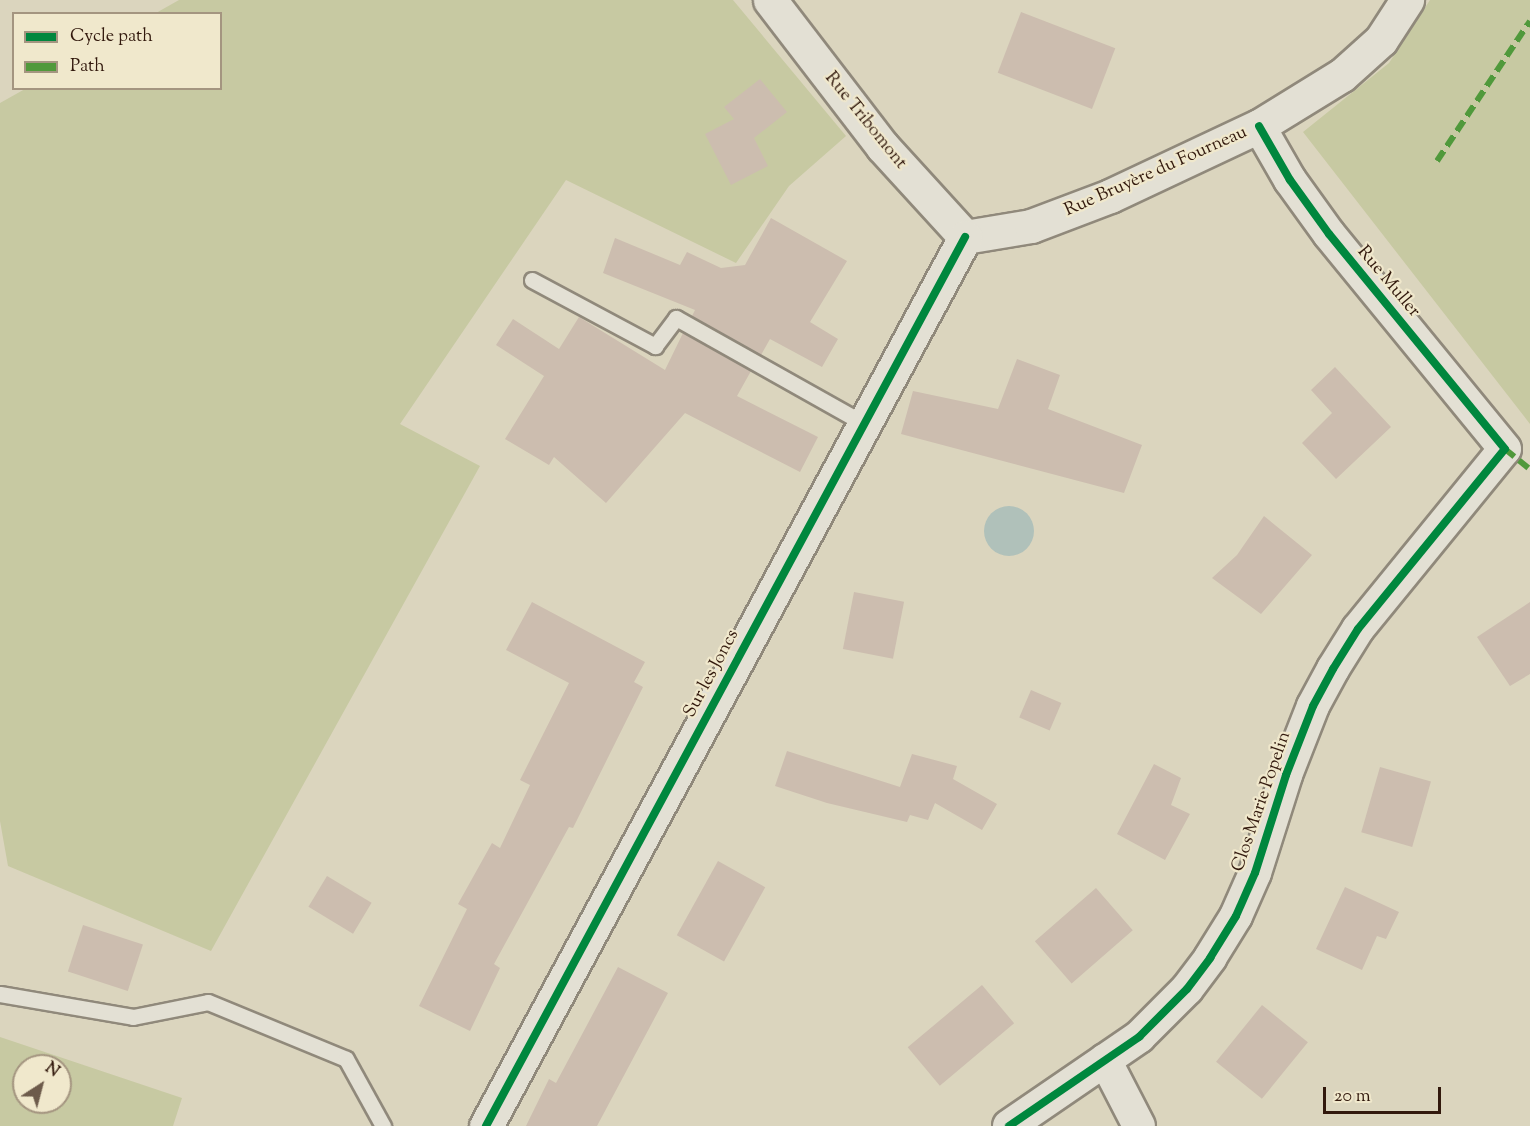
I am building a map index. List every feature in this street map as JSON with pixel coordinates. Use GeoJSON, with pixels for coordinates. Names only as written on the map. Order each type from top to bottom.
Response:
{"type":"FeatureCollection","features":[{"type":"Feature","properties":{"kind":"street","name":"Rue Tribomont"},"geometry":{"type":"LineString","coordinates":[[770,0],[882,146],[965,237]]}},
{"type":"Feature","properties":{"kind":"street","name":"Rue Bruyère du Fourneau"},"geometry":{"type":"LineString","coordinates":[[965,237],[1031,226],[1110,195],[1259,126],[1342,75],[1381,40],[1407,0]]}},
{"type":"Feature","properties":{"kind":"street","name":"Rue Muller"},"geometry":{"type":"LineString","coordinates":[[1259,126],[1290,180],[1329,234],[1505,449]]}},
{"type":"Feature","properties":{"kind":"street","name":"Sur les Joncs"},"geometry":{"type":"LineString","coordinates":[[486,1126],[965,237]]}},
{"type":"Feature","properties":{"kind":"street","name":"Clos Marie Popelin"},"geometry":{"type":"LineString","coordinates":[[1009,1126],[1139,1037],[1187,989],[1210,958],[1236,916],[1255,873],[1286,775],[1313,706],[1333,669],[1359,629],[1505,449]]}},
{"type":"Feature","properties":{"kind":"street"},"geometry":{"type":"LineString","coordinates":[[1105,1060],[1139,1126]]}},
{"type":"Feature","properties":{"kind":"lane"},"geometry":{"type":"LineString","coordinates":[[532,280],[655,346],[675,318],[865,424]]}},
{"type":"Feature","properties":{"kind":"lane"},"geometry":{"type":"LineString","coordinates":[[0,994],[133,1017],[208,1002],[346,1059],[383,1126]]}},
{"type":"Feature","properties":{"kind":"green space"},"geometry":{"type":"Polygon","coordinates":[[[179,0],[733,0],[846,136],[789,186],[736,263],[566,180],[400,424],[480,466],[211,951],[8,866],[0,821],[0,103],[23,90],[222,90],[222,12],[158,12],[179,0]]]}},
{"type":"Feature","properties":{"kind":"green space"},"geometry":{"type":"Polygon","coordinates":[[[1430,0],[1530,0],[1530,424],[1303,132],[1389,63],[1430,0]]]}},
{"type":"Feature","properties":{"kind":"green space"},"geometry":{"type":"Polygon","coordinates":[[[0,1037],[51,1054],[12,1054],[12,1114],[72,1114],[72,1061],[182,1098],[173,1126],[0,1126],[0,1037]]]}},
{"type":"Feature","properties":{"kind":"shaded area"},"geometry":{"type":"Polygon","coordinates":[[[1009,506],[1018,508],[1029,517],[1034,531],[1032,540],[1023,551],[1009,556],[1000,554],[989,545],[984,531],[986,522],[995,511],[1009,506]]]}},
{"type":"Feature","properties":{"kind":"building"},"geometry":{"type":"Polygon","coordinates":[[[1021,12],[1115,48],[1092,109],[998,73],[1021,12]]]}},
{"type":"Feature","properties":{"kind":"building"},"geometry":{"type":"Polygon","coordinates":[[[760,79],[787,112],[754,138],[768,166],[731,185],[705,134],[734,119],[724,107],[760,79]]]}},
{"type":"Feature","properties":{"kind":"building"},"geometry":{"type":"Polygon","coordinates":[[[771,218],[847,261],[810,322],[838,339],[822,367],[770,339],[761,355],[692,316],[695,310],[603,273],[615,238],[680,265],[687,252],[721,268],[745,265],[771,218]]]}},
{"type":"Feature","properties":{"kind":"building"},"geometry":{"type":"Polygon","coordinates":[[[579,317],[665,370],[683,333],[751,371],[737,396],[818,437],[800,472],[685,413],[606,503],[554,457],[549,465],[505,439],[544,376],[496,345],[513,319],[559,349],[579,317]]]}},
{"type":"Feature","properties":{"kind":"building"},"geometry":{"type":"Polygon","coordinates":[[[1017,359],[1060,375],[1048,409],[1142,445],[1124,493],[901,434],[913,391],[998,409],[1017,359]]]}},
{"type":"Feature","properties":{"kind":"building"},"geometry":{"type":"Polygon","coordinates":[[[1335,367],[1391,427],[1336,479],[1302,443],[1332,413],[1311,390],[1335,367]]]}},
{"type":"Feature","properties":{"kind":"building"},"geometry":{"type":"Polygon","coordinates":[[[1264,516],[1312,555],[1261,614],[1212,578],[1237,555],[1264,516]]]}},
{"type":"Feature","properties":{"kind":"building"},"geometry":{"type":"Polygon","coordinates":[[[854,592],[904,602],[893,659],[843,649],[854,592]]]}},
{"type":"Feature","properties":{"kind":"building"},"geometry":{"type":"Polygon","coordinates":[[[532,602],[645,662],[634,682],[643,687],[573,828],[569,827],[494,964],[500,968],[470,1031],[419,1006],[467,909],[458,904],[492,843],[500,848],[530,785],[520,780],[569,683],[506,650],[532,602]]]}},
{"type":"Feature","properties":{"kind":"building"},"geometry":{"type":"Polygon","coordinates":[[[1530,602],[1530,674],[1510,686],[1477,637],[1530,602]]]}},
{"type":"Feature","properties":{"kind":"building"},"geometry":{"type":"Polygon","coordinates":[[[1031,690],[1061,703],[1050,731],[1019,718],[1031,690]]]}},
{"type":"Feature","properties":{"kind":"building"},"geometry":{"type":"Polygon","coordinates":[[[787,751],[900,787],[912,754],[957,766],[953,779],[997,804],[982,830],[935,803],[928,820],[910,815],[907,822],[827,803],[775,786],[787,751]]]}},
{"type":"Feature","properties":{"kind":"building"},"geometry":{"type":"Polygon","coordinates":[[[1154,764],[1181,778],[1171,805],[1190,814],[1165,860],[1117,834],[1154,764]]]}},
{"type":"Feature","properties":{"kind":"building"},"geometry":{"type":"Polygon","coordinates":[[[1380,767],[1431,782],[1412,847],[1361,832],[1380,767]]]}},
{"type":"Feature","properties":{"kind":"building"},"geometry":{"type":"Polygon","coordinates":[[[718,861],[765,887],[724,962],[677,935],[718,861]]]}},
{"type":"Feature","properties":{"kind":"building"},"geometry":{"type":"Polygon","coordinates":[[[327,876],[372,903],[353,934],[308,907],[327,876]]]}},
{"type":"Feature","properties":{"kind":"building"},"geometry":{"type":"Polygon","coordinates":[[[1345,887],[1399,912],[1386,939],[1377,936],[1362,970],[1316,949],[1345,887]]]}},
{"type":"Feature","properties":{"kind":"building"},"geometry":{"type":"Polygon","coordinates":[[[1096,888],[1133,930],[1072,983],[1035,941],[1096,888]]]}},
{"type":"Feature","properties":{"kind":"building"},"geometry":{"type":"Polygon","coordinates":[[[83,925],[143,944],[128,991],[68,972],[83,925]]]}},
{"type":"Feature","properties":{"kind":"building"},"geometry":{"type":"Polygon","coordinates":[[[618,967],[668,993],[597,1126],[526,1126],[549,1079],[556,1083],[618,967]]]}},
{"type":"Feature","properties":{"kind":"building"},"geometry":{"type":"Polygon","coordinates":[[[982,985],[1014,1023],[940,1086],[908,1047],[982,985]]]}},
{"type":"Feature","properties":{"kind":"building"},"geometry":{"type":"Polygon","coordinates":[[[1262,1005],[1308,1042],[1262,1099],[1216,1062],[1262,1005]]]}},
{"type":"Feature","properties":{"kind":"marked path"},"geometry":{"type":"LineString","coordinates":[[1437,161],[1530,21]]}},
{"type":"Feature","properties":{"kind":"marked path"},"geometry":{"type":"LineString","coordinates":[[1505,449],[1530,469]]}},
{"type":"Feature","properties":{"kind":"cycle path"},"geometry":{"type":"LineString","coordinates":[[1009,1126],[1139,1037],[1187,989],[1210,958],[1236,916],[1255,873],[1286,775],[1313,706],[1333,669],[1358,629],[1505,449],[1329,234],[1290,180],[1259,126]]}},
{"type":"Feature","properties":{"kind":"cycle path"},"geometry":{"type":"LineString","coordinates":[[486,1126],[965,237]]}}]}
